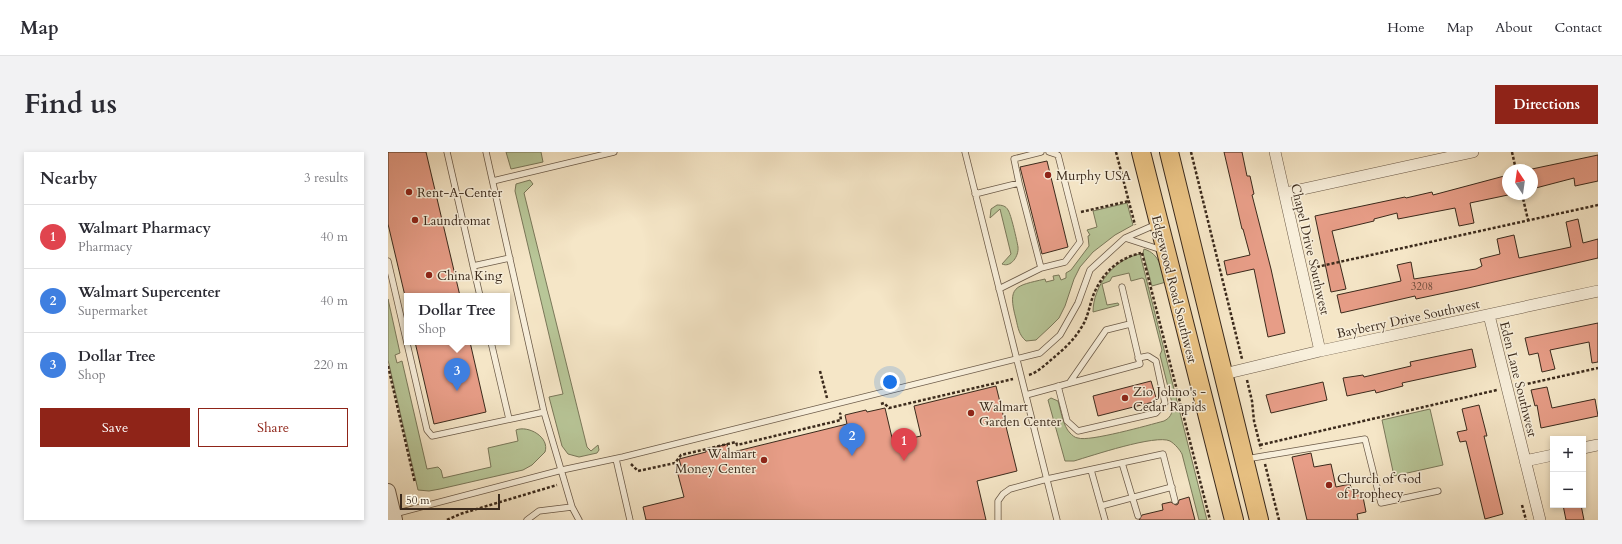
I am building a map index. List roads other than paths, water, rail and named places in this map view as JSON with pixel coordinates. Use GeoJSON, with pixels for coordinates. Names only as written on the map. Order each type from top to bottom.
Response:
{"type":"FeatureCollection","features":[{"type":"Feature","properties":{"kind":"main road","name":"Edgewood Road Southwest"},"geometry":{"type":"LineString","coordinates":[[1141,152],[1234,520]]}},
{"type":"Feature","properties":{"kind":"main road","name":"Edgewood Road Southwest"},"geometry":{"type":"LineString","coordinates":[[1169,152],[1259,520]]}},
{"type":"Feature","properties":{"kind":"main road"},"geometry":{"type":"LineString","coordinates":[[1158,223],[1176,231],[1196,311],[1212,328]]}},
{"type":"Feature","properties":{"kind":"street","name":"Chapel Drive Southwest"},"geometry":{"type":"LineString","coordinates":[[1275,152],[1320,351]]}},
{"type":"Feature","properties":{"kind":"street"},"geometry":{"type":"LineString","coordinates":[[1285,193],[1473,152]]}},
{"type":"Feature","properties":{"kind":"street","name":"Bayberry Drive Southwest"},"geometry":{"type":"LineString","coordinates":[[1224,374],[1320,351],[1598,291]]}},
{"type":"Feature","properties":{"kind":"street","name":"Eden Lane Southwest"},"geometry":{"type":"LineString","coordinates":[[1489,315],[1540,520]]}},
{"type":"Feature","properties":{"kind":"street"},"geometry":{"type":"LineString","coordinates":[[1586,447],[1598,445]]}},
{"type":"Feature","properties":{"kind":"street"},"geometry":{"type":"LineString","coordinates":[[1525,461],[1550,456]]}},
{"type":"Feature","properties":{"kind":"street"},"geometry":{"type":"LineString","coordinates":[[388,491],[392,516]]}},
{"type":"Feature","properties":{"kind":"lane"},"geometry":{"type":"LineString","coordinates":[[447,152],[479,293]]}},
{"type":"Feature","properties":{"kind":"lane"},"geometry":{"type":"LineString","coordinates":[[486,152],[544,412],[572,507],[579,520]]}},
{"type":"Feature","properties":{"kind":"lane"},"geometry":{"type":"LineString","coordinates":[[493,181],[614,152]]}},
{"type":"Feature","properties":{"kind":"lane"},"geometry":{"type":"LineString","coordinates":[[965,152],[1057,520]]}},
{"type":"Feature","properties":{"kind":"lane"},"geometry":{"type":"LineString","coordinates":[[1041,152],[1014,159],[1041,268]]}},
{"type":"Feature","properties":{"kind":"lane"},"geometry":{"type":"LineString","coordinates":[[999,289],[1041,268],[1065,262],[1080,242],[1058,155],[1049,152]]}},
{"type":"Feature","properties":{"kind":"lane"},"geometry":{"type":"LineString","coordinates":[[976,194],[1019,183]]}},
{"type":"Feature","properties":{"kind":"lane"},"geometry":{"type":"LineString","coordinates":[[392,516],[562,470],[616,459],[1017,360],[1040,353],[1060,335],[1078,303],[1090,270],[1125,238],[1158,223]]}},
{"type":"Feature","properties":{"kind":"lane"},"geometry":{"type":"LineString","coordinates":[[1125,238],[1166,252]]}},
{"type":"Feature","properties":{"kind":"lane"},"geometry":{"type":"LineString","coordinates":[[473,266],[510,258]]}},
{"type":"Feature","properties":{"kind":"lane"},"geometry":{"type":"LineString","coordinates":[[388,262],[404,331]]}},
{"type":"Feature","properties":{"kind":"lane"},"geometry":{"type":"LineString","coordinates":[[1026,395],[1140,364],[1122,287]]}},
{"type":"Feature","properties":{"kind":"lane"},"geometry":{"type":"LineString","coordinates":[[1070,382],[1106,330],[1130,324]]}},
{"type":"Feature","properties":{"kind":"lane"},"geometry":{"type":"LineString","coordinates":[[407,345],[427,430],[432,436],[544,412]]}},
{"type":"Feature","properties":{"kind":"lane"},"geometry":{"type":"LineString","coordinates":[[492,345],[509,419]]}},
{"type":"Feature","properties":{"kind":"lane"},"geometry":{"type":"LineString","coordinates":[[1058,386],[1068,421],[1078,431],[1156,413],[1165,403],[1156,361],[1148,356],[1138,358]]}},
{"type":"Feature","properties":{"kind":"lane"},"geometry":{"type":"LineString","coordinates":[[1244,459],[1365,439],[1381,503],[1438,491]]}},
{"type":"Feature","properties":{"kind":"lane"},"geometry":{"type":"LineString","coordinates":[[998,520],[998,501],[1003,494],[1010,489],[1047,479],[1163,454],[1175,501]]}},
{"type":"Feature","properties":{"kind":"lane"},"geometry":{"type":"LineString","coordinates":[[616,459],[630,520]]}},
{"type":"Feature","properties":{"kind":"lane"},"geometry":{"type":"LineString","coordinates":[[1122,463],[1138,516]]}},
{"type":"Feature","properties":{"kind":"lane"},"geometry":{"type":"LineString","coordinates":[[1091,470],[1105,520]]}},
{"type":"Feature","properties":{"kind":"lane"},"geometry":{"type":"LineString","coordinates":[[1101,506],[1172,487]]}},
{"type":"Feature","properties":{"kind":"lane"},"geometry":{"type":"LineString","coordinates":[[527,520],[539,511],[572,507]]}},
{"type":"Feature","properties":{"kind":"place","name":"Murphy USA"},"geometry":{"type":"Point","coordinates":[1048,175]}},
{"type":"Feature","properties":{"kind":"place","name":"Rent-A-Center"},"geometry":{"type":"Point","coordinates":[409,192]}},
{"type":"Feature","properties":{"kind":"place","name":"Laundromat"},"geometry":{"type":"Point","coordinates":[415,220]}},
{"type":"Feature","properties":{"kind":"place","name":"China King"},"geometry":{"type":"Point","coordinates":[429,275]}},
{"type":"Feature","properties":{"kind":"place","name":"Dollar Tree"},"geometry":{"type":"Point","coordinates":[457,391]}},
{"type":"Feature","properties":{"kind":"place","name":"Zio Johno's - Cedar Rapids"},"geometry":{"type":"Point","coordinates":[1125,398]}},
{"type":"Feature","properties":{"kind":"place","name":"Walmart Garden Center"},"geometry":{"type":"Point","coordinates":[971,413]}},
{"type":"Feature","properties":{"kind":"place","name":"Walmart Supercenter"},"geometry":{"type":"Point","coordinates":[852,456]}},
{"type":"Feature","properties":{"kind":"place","name":"Walmart Money Center"},"geometry":{"type":"Point","coordinates":[764,460]}},
{"type":"Feature","properties":{"kind":"place","name":"Walmart Pharmacy"},"geometry":{"type":"Point","coordinates":[904,461]}},
{"type":"Feature","properties":{"kind":"place","name":"Church of God of Prophecy"},"geometry":{"type":"Point","coordinates":[1329,485]}}]}
